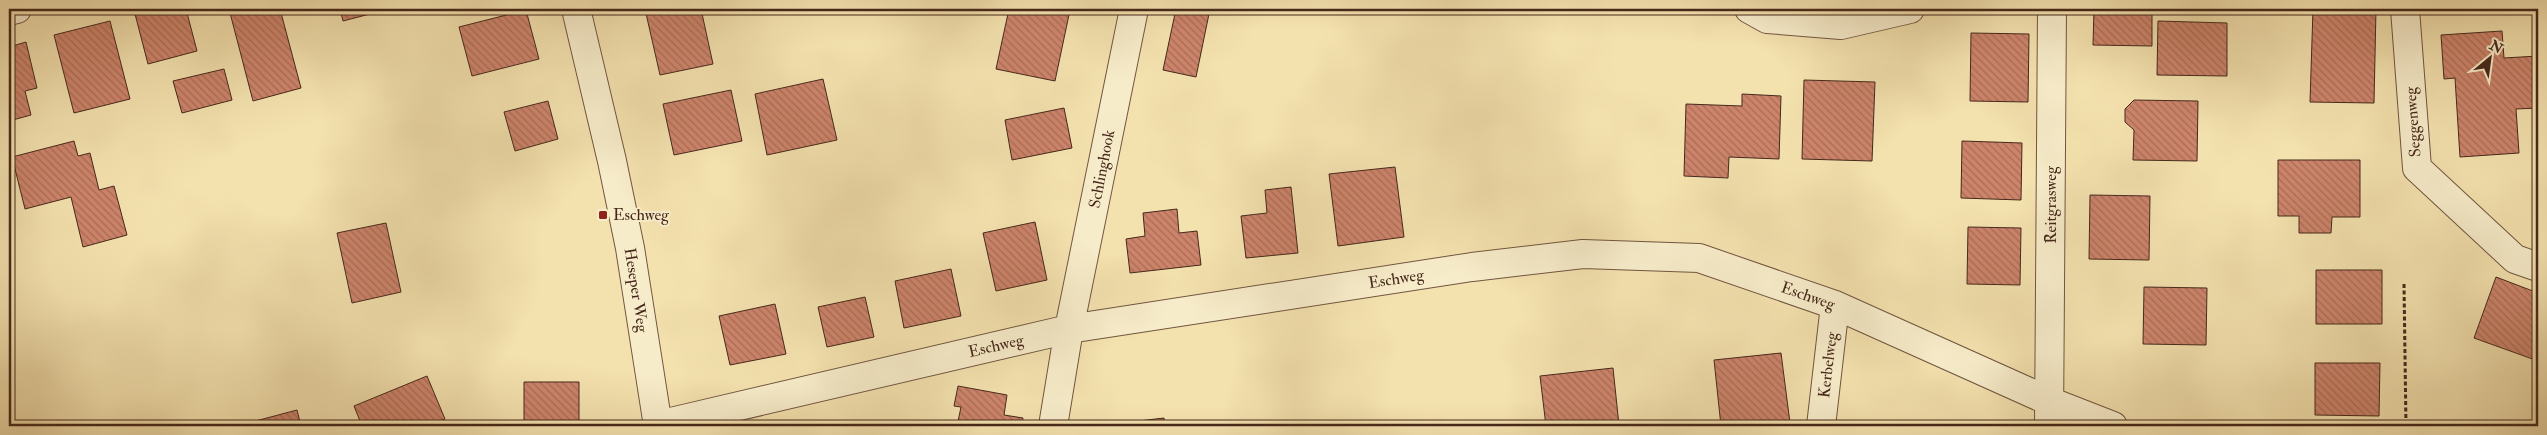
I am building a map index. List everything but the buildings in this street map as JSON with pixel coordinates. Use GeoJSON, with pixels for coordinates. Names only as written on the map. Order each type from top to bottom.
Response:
{"type":"FeatureCollection","features":[{"type":"Feature","properties":{"kind":"street"},"geometry":{"type":"LineString","coordinates":[[9,11],[17,9]]}},
{"type":"Feature","properties":{"kind":"street","name":"Heseper Weg"},"geometry":{"type":"LineString","coordinates":[[576,9],[612,160],[630,248],[658,425]]}},
{"type":"Feature","properties":{"kind":"street","name":"Schlinghook"},"geometry":{"type":"LineString","coordinates":[[1054,426],[1069,329],[1134,9]]}},
{"type":"Feature","properties":{"kind":"street"},"geometry":{"type":"LineString","coordinates":[[1749,9],[1767,19],[1841,25],[1910,9]]}},
{"type":"Feature","properties":{"kind":"street","name":"Reitgrasweg"},"geometry":{"type":"LineString","coordinates":[[2049,414],[2052,9]]}},
{"type":"Feature","properties":{"kind":"street","name":"Seggenweg"},"geometry":{"type":"LineString","coordinates":[[2405,9],[2417,168],[2515,259],[2538,267]]}},
{"type":"Feature","properties":{"kind":"street","name":"Eschweg"},"geometry":{"type":"LineString","coordinates":[[658,425],[1069,329],[1472,267],[1583,254],[1699,258],[1835,305],[2049,414],[2113,426]]}},
{"type":"Feature","properties":{"kind":"street","name":"Kerbelweg"},"geometry":{"type":"LineString","coordinates":[[1820,426],[1835,305]]}},
{"type":"Feature","properties":{"kind":"path"},"geometry":{"type":"LineString","coordinates":[[2404,284],[2406,426]]}},
{"type":"Feature","properties":{"kind":"place","name":"Eschweg"},"geometry":{"type":"Point","coordinates":[603,215]}}]}
